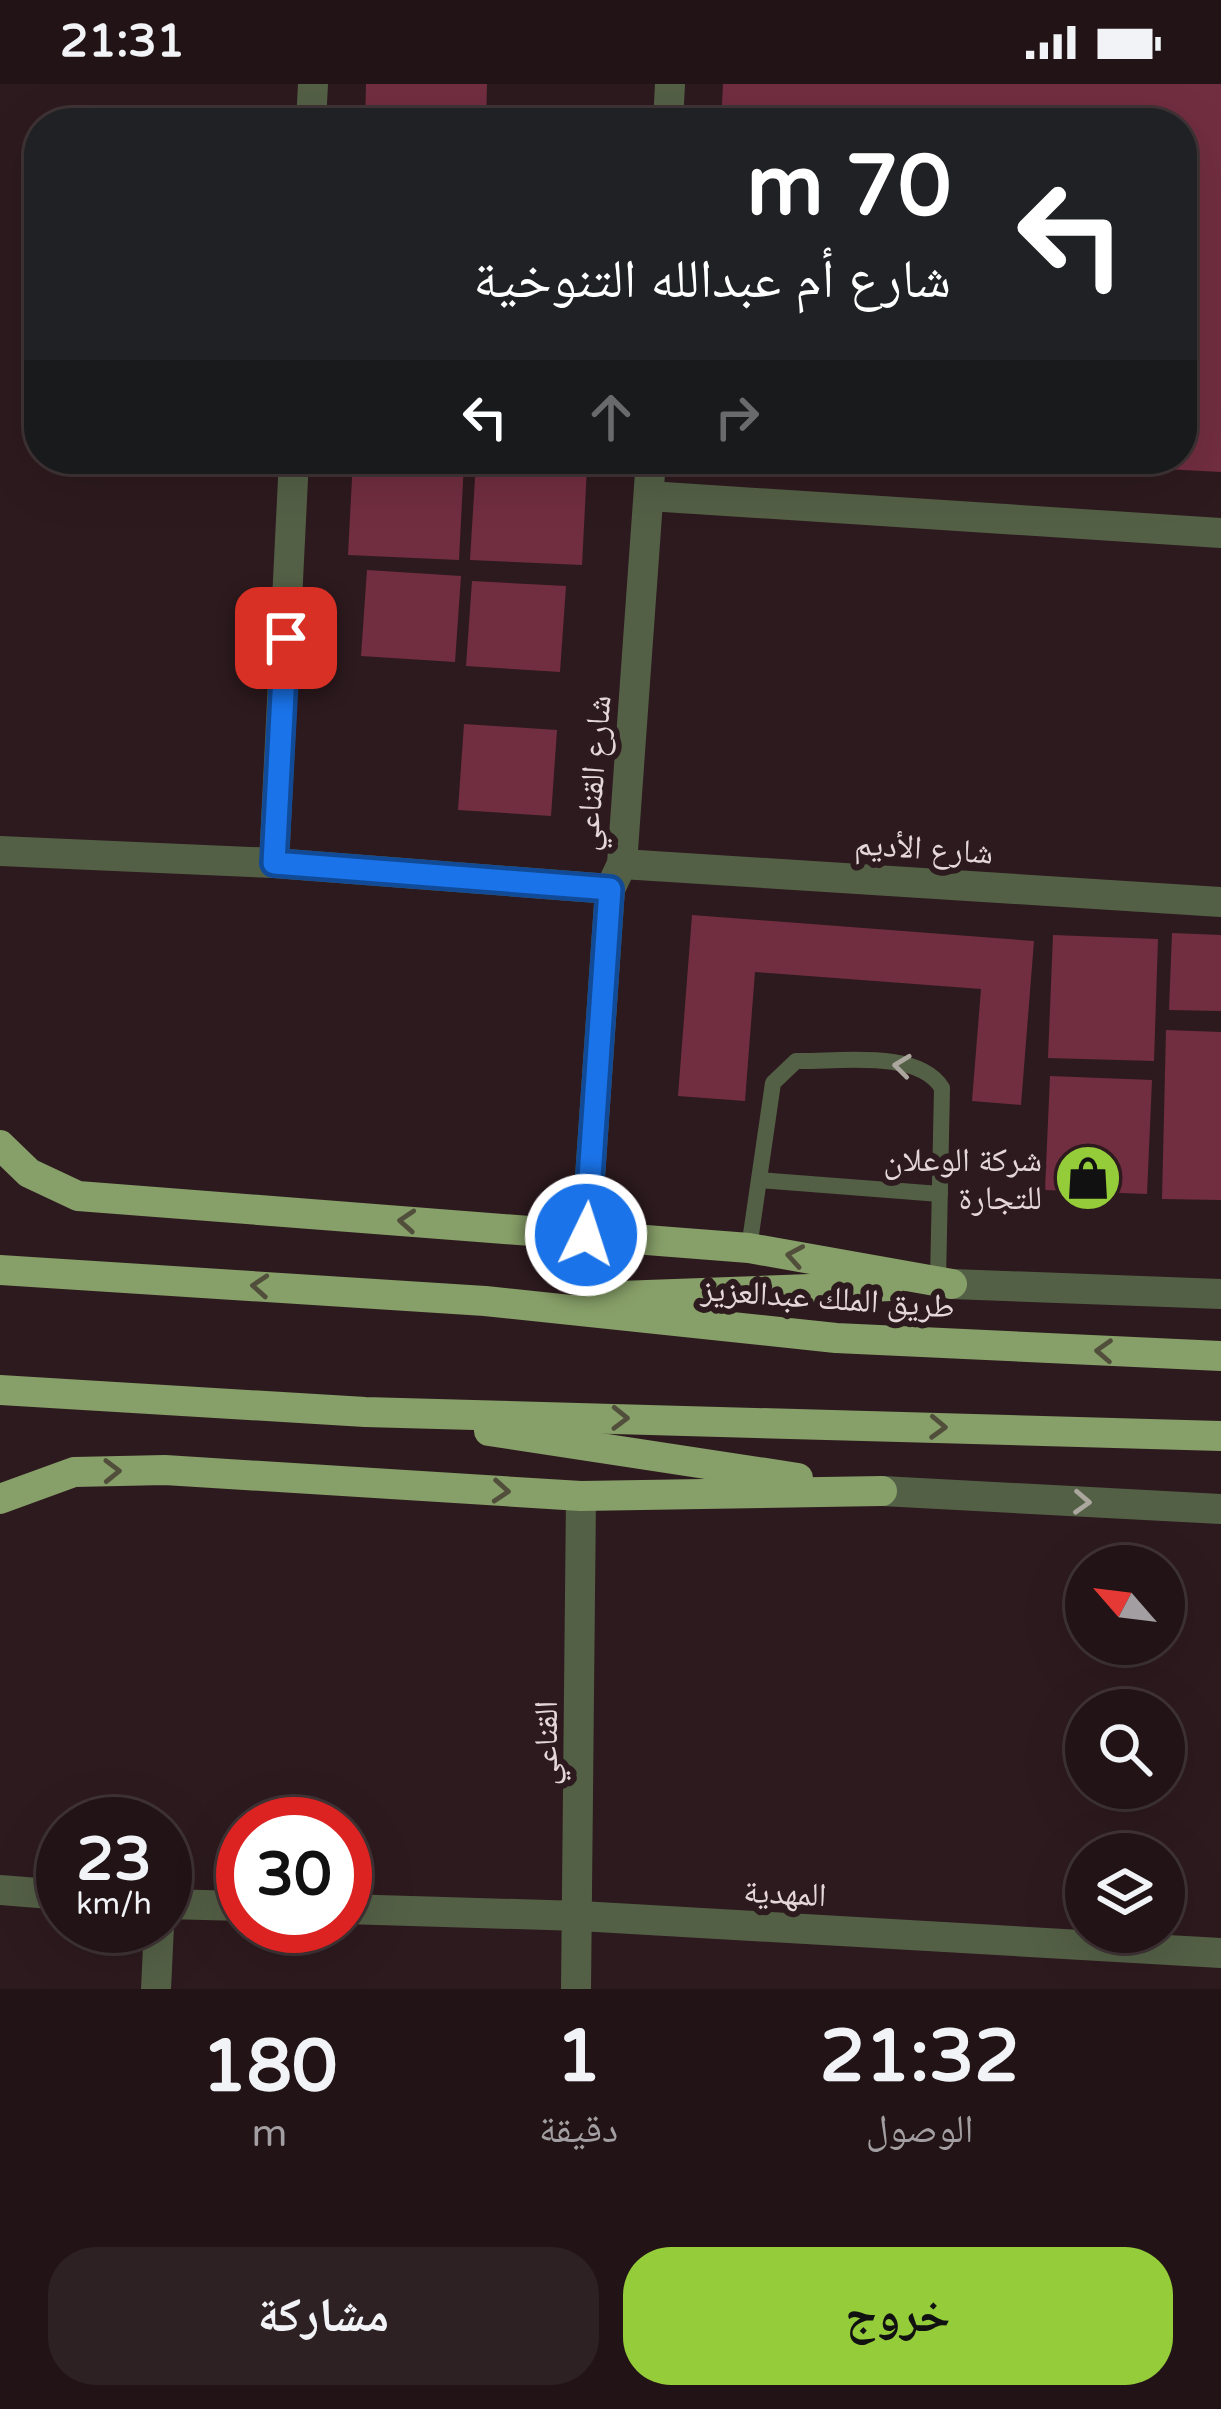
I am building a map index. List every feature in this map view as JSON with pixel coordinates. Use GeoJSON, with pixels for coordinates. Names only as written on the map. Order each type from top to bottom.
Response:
{"type":"FeatureCollection","features":[{"type":"Feature","properties":{"kind":"main road"},"geometry":{"type":"LineString","coordinates":[[0,1145],[28,1173],[78,1196],[749,1248],[945,1282]]}},
{"type":"Feature","properties":{"kind":"main road","name":"طريق الملك عبدالعزيز"},"geometry":{"type":"LineString","coordinates":[[0,1270],[485,1301],[836,1338],[1221,1356]]}},
{"type":"Feature","properties":{"kind":"main road"},"geometry":{"type":"LineString","coordinates":[[485,1301],[945,1282]]}},
{"type":"Feature","properties":{"kind":"main road"},"geometry":{"type":"LineString","coordinates":[[0,1390],[365,1412],[1221,1436]]}},
{"type":"Feature","properties":{"kind":"main road"},"geometry":{"type":"LineString","coordinates":[[365,1412],[882,1491]]}},
{"type":"Feature","properties":{"kind":"main road"},"geometry":{"type":"LineString","coordinates":[[0,1499],[74,1472],[165,1470],[581,1496],[882,1491]]}},
{"type":"Feature","properties":{"kind":"street"},"geometry":{"type":"LineString","coordinates":[[274,863],[293,474]]}},
{"type":"Feature","properties":{"kind":"street","name":"شارع القناعي"},"geometry":{"type":"LineString","coordinates":[[586,1235],[650,474]]}},
{"type":"Feature","properties":{"kind":"street"},"geometry":{"type":"LineString","coordinates":[[649,496],[1221,533]]}},
{"type":"Feature","properties":{"kind":"street","name":"شارع الأديم"},"geometry":{"type":"LineString","coordinates":[[0,851],[1221,902]]}},
{"type":"Feature","properties":{"kind":"street"},"geometry":{"type":"LineString","coordinates":[[945,1282],[1221,1294]]}},
{"type":"Feature","properties":{"kind":"street"},"geometry":{"type":"LineString","coordinates":[[882,1491],[1221,1509]]}},
{"type":"Feature","properties":{"kind":"street","name":"القناعي"},"geometry":{"type":"LineString","coordinates":[[576,1989],[581,1496]]}},
{"type":"Feature","properties":{"kind":"street"},"geometry":{"type":"LineString","coordinates":[[0,1890],[36,1893]]}},
{"type":"Feature","properties":{"kind":"street","name":"المهدية"},"geometry":{"type":"LineString","coordinates":[[372,1910],[580,1916],[1221,1953]]}},
{"type":"Feature","properties":{"kind":"street"},"geometry":{"type":"LineString","coordinates":[[156,1989],[158,1953]]}},
{"type":"Feature","properties":{"kind":"lane"},"geometry":{"type":"LineString","coordinates":[[749,1248],[773,1083],[782,1070],[796,1060],[915,1065],[933,1074],[942,1088],[940,1194],[945,1282]]}},
{"type":"Feature","properties":{"kind":"lane"},"geometry":{"type":"LineString","coordinates":[[759,1180],[940,1194]]}},
{"type":"Feature","properties":{"kind":"building"},"geometry":{"type":"Polygon","coordinates":[[[366,84],[487,84],[486,108],[365,108],[366,84]]]}},
{"type":"Feature","properties":{"kind":"building"},"geometry":{"type":"Polygon","coordinates":[[[723,84],[1221,84],[1221,472],[1197,471],[1197,108],[722,108],[723,84]]]}},
{"type":"Feature","properties":{"kind":"building"},"geometry":{"type":"Polygon","coordinates":[[[352,474],[463,474],[459,560],[348,555],[352,474]]]}},
{"type":"Feature","properties":{"kind":"building"},"geometry":{"type":"Polygon","coordinates":[[[475,474],[587,474],[582,565],[470,560],[475,474]]]}},
{"type":"Feature","properties":{"kind":"building"},"geometry":{"type":"Polygon","coordinates":[[[367,570],[461,576],[455,662],[361,656],[367,570]]]}},
{"type":"Feature","properties":{"kind":"building"},"geometry":{"type":"Polygon","coordinates":[[[472,581],[566,586],[560,672],[466,666],[472,581]]]}},
{"type":"Feature","properties":{"kind":"building"},"geometry":{"type":"Polygon","coordinates":[[[464,724],[557,730],[551,816],[458,810],[464,724]]]}},
{"type":"Feature","properties":{"kind":"building"},"geometry":{"type":"Polygon","coordinates":[[[692,915],[1034,941],[1021,1105],[972,1101],[981,989],[755,972],[745,1101],[678,1096],[692,915]]]}},
{"type":"Feature","properties":{"kind":"building"},"geometry":{"type":"Polygon","coordinates":[[[1172,933],[1221,935],[1221,1011],[1169,1010],[1172,933]]]}},
{"type":"Feature","properties":{"kind":"building"},"geometry":{"type":"Polygon","coordinates":[[[1053,935],[1158,939],[1154,1061],[1048,1058],[1053,935]]]}},
{"type":"Feature","properties":{"kind":"building"},"geometry":{"type":"Polygon","coordinates":[[[1166,1030],[1221,1032],[1221,1200],[1162,1199],[1166,1030]]]}},
{"type":"Feature","properties":{"kind":"building"},"geometry":{"type":"Polygon","coordinates":[[[1050,1076],[1152,1080],[1147,1194],[1045,1190],[1050,1076]]]}},
{"type":"Feature","properties":{"kind":"place","name":"شركة الوعلان للتجارة"},"geometry":{"type":"Point","coordinates":[1088,1178]}},
{"type":"Feature","properties":{"kind":"route"},"geometry":{"type":"LineString","coordinates":[[286,638],[274,863],[610,889],[586,1235]]}}]}
